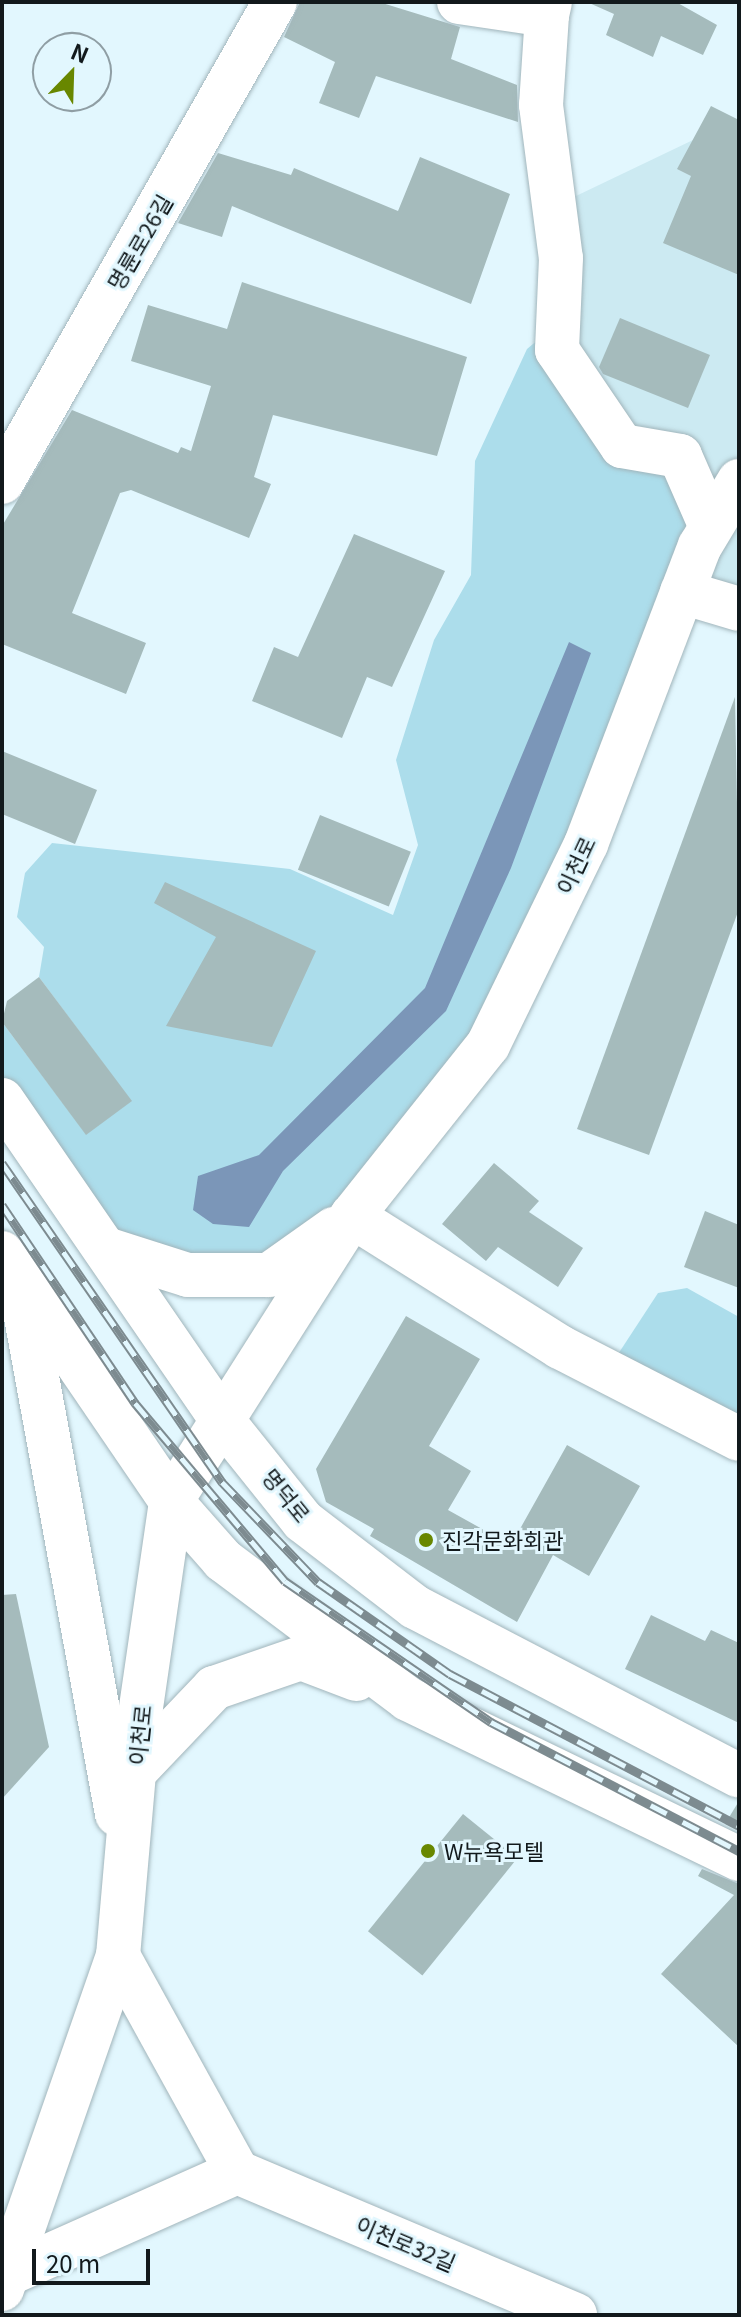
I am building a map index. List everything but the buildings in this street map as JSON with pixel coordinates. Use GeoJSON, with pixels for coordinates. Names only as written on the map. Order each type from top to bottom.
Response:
{"type":"FeatureCollection","features":[{"type":"Feature","properties":{"kind":"main road","name":"명륜로26길"},"geometry":{"type":"LineString","coordinates":[[2,482],[275,2]]}},
{"type":"Feature","properties":{"kind":"main road"},"geometry":{"type":"LineString","coordinates":[[459,2],[548,9],[541,105],[561,258],[557,350],[622,446],[680,456],[711,527]]}},
{"type":"Feature","properties":{"kind":"main road","name":"이천로"},"geometry":{"type":"LineString","coordinates":[[5,2282],[118,1956],[135,1771],[171,1501],[352,1216],[488,1045],[586,844],[682,592],[711,527],[739,481]]}},
{"type":"Feature","properties":{"kind":"main road"},"geometry":{"type":"LineString","coordinates":[[682,592],[739,609]]}},
{"type":"Feature","properties":{"kind":"main road","name":"명덕로"},"geometry":{"type":"LineString","coordinates":[[2,1100],[109,1250],[222,1420],[303,1521],[415,1607],[739,1776]]}},
{"type":"Feature","properties":{"kind":"main road"},"geometry":{"type":"LineString","coordinates":[[109,1250],[188,1275],[269,1275],[352,1216],[560,1347],[739,1439]]}},
{"type":"Feature","properties":{"kind":"main road"},"geometry":{"type":"LineString","coordinates":[[10,1263],[171,1501],[223,1560],[408,1699]]}},
{"type":"Feature","properties":{"kind":"main road"},"geometry":{"type":"LineString","coordinates":[[10,1263],[128,1869]]}},
{"type":"Feature","properties":{"kind":"main road"},"geometry":{"type":"LineString","coordinates":[[135,1771],[214,1688],[301,1658],[408,1699],[739,1859]]}},
{"type":"Feature","properties":{"kind":"main road"},"geometry":{"type":"LineString","coordinates":[[5,2282],[237,2172],[118,1956]]}},
{"type":"Feature","properties":{"kind":"main road","name":"이천로32길"},"geometry":{"type":"LineString","coordinates":[[237,2172],[575,2315]]}},
{"type":"Feature","properties":{"kind":"shaded area"},"geometry":{"type":"Polygon","coordinates":[[[739,118],[739,609],[682,592],[613,434],[557,350],[553,207],[739,118]]]}},
{"type":"Feature","properties":{"kind":"shaded area"},"geometry":{"type":"Polygon","coordinates":[[[539,339],[622,446],[680,456],[711,527],[488,1045],[269,1275],[109,1250],[2,1102],[2,1022],[86,1134],[131,1101],[39,977],[44,947],[17,917],[25,873],[52,843],[290,869],[393,915],[418,845],[396,760],[434,640],[471,575],[475,461],[527,349],[539,339]]]}},
{"type":"Feature","properties":{"kind":"shaded area"},"geometry":{"type":"Polygon","coordinates":[[[569,642],[591,653],[511,868],[446,1011],[283,1171],[249,1227],[213,1224],[193,1210],[198,1176],[259,1155],[425,988],[569,642]]]}},
{"type":"Feature","properties":{"kind":"shaded area"},"geometry":{"type":"Polygon","coordinates":[[[687,1288],[739,1317],[739,1439],[607,1371],[658,1293],[687,1288]]]}},
{"type":"Feature","properties":{"kind":"railway"},"geometry":{"type":"LineString","coordinates":[[2,1163],[222,1482],[318,1582],[450,1674],[739,1826]]}},
{"type":"Feature","properties":{"kind":"railway"},"geometry":{"type":"LineString","coordinates":[[2,1205],[135,1403],[285,1581],[491,1722],[739,1851]]}},
{"type":"Feature","properties":{"kind":"place","name":"진각문화회관"},"geometry":{"type":"Point","coordinates":[426,1540]}},
{"type":"Feature","properties":{"kind":"place","name":"W뉴욕모텔"},"geometry":{"type":"Point","coordinates":[428,1851]}}]}
